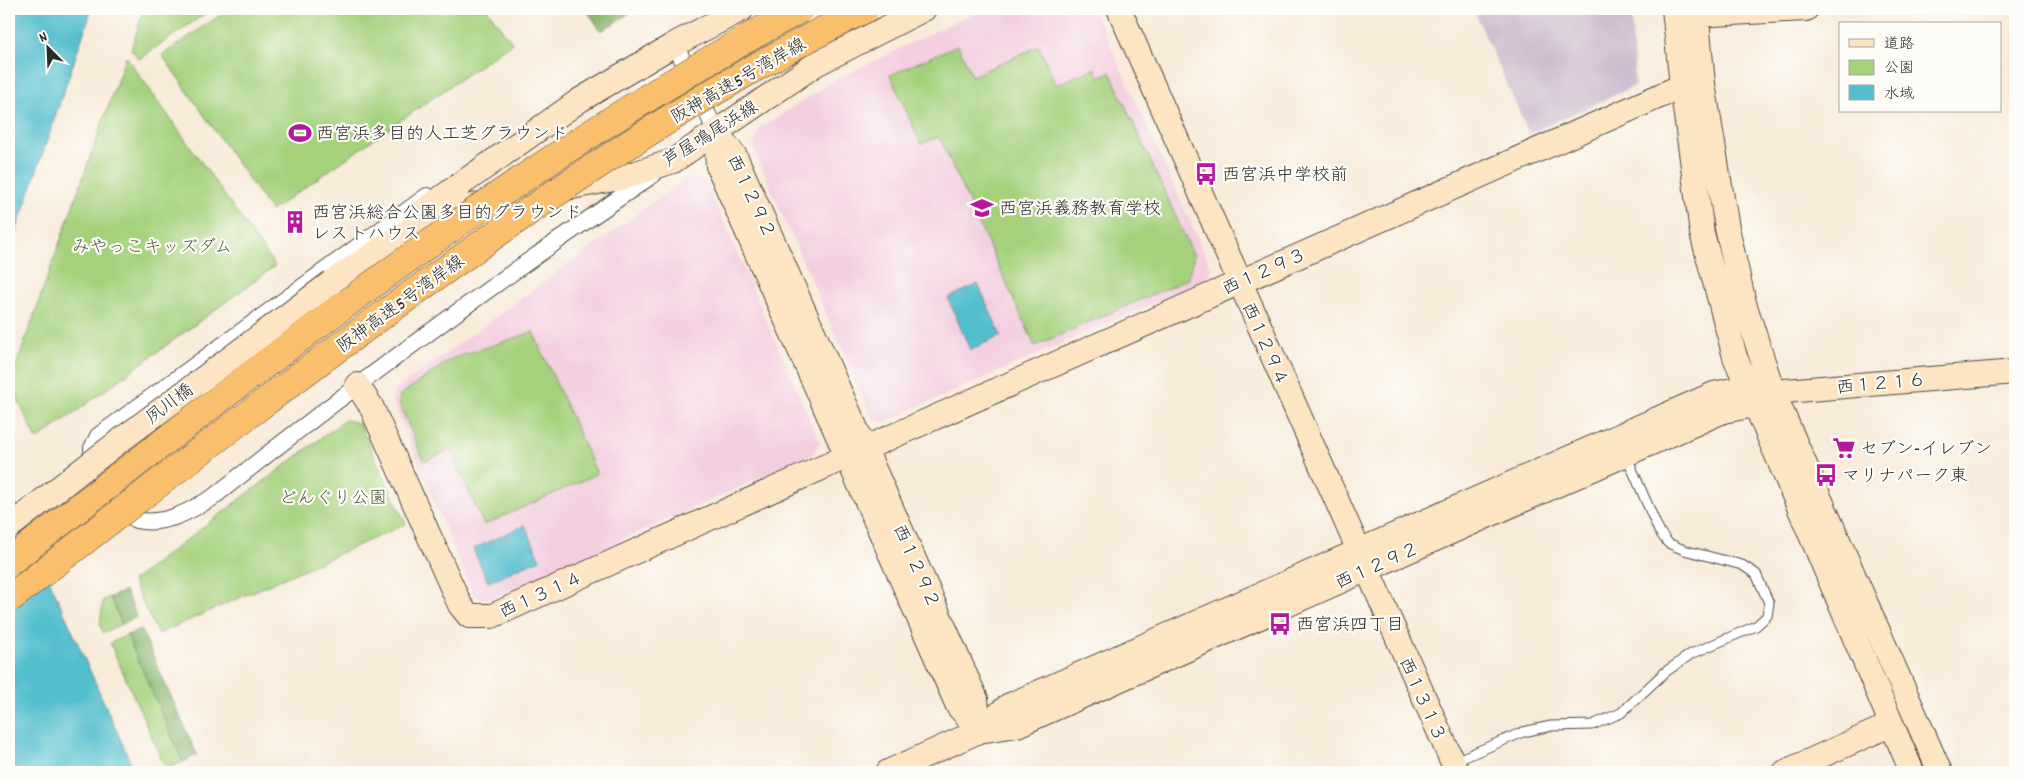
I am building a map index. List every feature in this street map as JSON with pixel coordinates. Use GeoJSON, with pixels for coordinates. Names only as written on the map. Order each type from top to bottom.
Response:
{"type":"FeatureCollection","features":[{"type":"Feature","properties":{"kind":"highway","name":"阪神高速5号湾岸線"},"geometry":{"type":"LineString","coordinates":[[9,562],[279,353],[512,186],[619,115],[723,50],[800,9]]}},
{"type":"Feature","properties":{"kind":"highway","name":"阪神高速5号湾岸線"},"geometry":{"type":"LineString","coordinates":[[9,599],[298,376],[413,292],[534,208],[636,140],[738,77],[864,9]]}},
{"type":"Feature","properties":{"kind":"street"},"geometry":{"type":"LineString","coordinates":[[332,282],[369,249],[580,100],[675,44],[742,9]]}},
{"type":"Feature","properties":{"kind":"street","name":"芦屋鳴尾浜線"},"geometry":{"type":"LineString","coordinates":[[332,282],[435,213],[624,177],[673,161],[816,64],[924,9]]}},
{"type":"Feature","properties":{"kind":"street","name":"西１２９４"},"geometry":{"type":"LineString","coordinates":[[1119,9],[1362,561]]}},
{"type":"Feature","properties":{"kind":"street"},"geometry":{"type":"LineString","coordinates":[[1689,11],[1806,9]]}},
{"type":"Feature","properties":{"kind":"street"},"geometry":{"type":"LineString","coordinates":[[1689,11],[1682,86],[1702,233],[1734,358],[1758,395],[1940,772]]}},
{"type":"Feature","properties":{"kind":"street"},"geometry":{"type":"LineString","coordinates":[[1689,11],[1727,228],[1744,303],[1758,395],[1890,725],[1912,772]]}},
{"type":"Feature","properties":{"kind":"street"},"geometry":{"type":"LineString","coordinates":[[675,44],[716,132]]}},
{"type":"Feature","properties":{"kind":"street","name":"西１２９３"},"geometry":{"type":"LineString","coordinates":[[856,452],[1682,86]]}},
{"type":"Feature","properties":{"kind":"street","name":"西１２９２"},"geometry":{"type":"LineString","coordinates":[[716,132],[718,166],[856,452],[958,706],[979,731],[1008,706],[1626,454],[1758,395]]}},
{"type":"Feature","properties":{"kind":"street"},"geometry":{"type":"LineString","coordinates":[[524,138],[470,165],[98,436],[92,448],[95,468],[136,520],[150,523],[168,520],[212,498],[357,385],[590,217],[673,161]]}},
{"type":"Feature","properties":{"kind":"street","name":"夙川橋"},"geometry":{"type":"LineString","coordinates":[[9,528],[109,449],[332,282]]}},
{"type":"Feature","properties":{"kind":"street","name":"西１２１６"},"geometry":{"type":"LineString","coordinates":[[1758,395],[2015,372]]}},
{"type":"Feature","properties":{"kind":"street","name":"西１３１４"},"geometry":{"type":"LineString","coordinates":[[357,385],[371,406],[460,605],[469,616],[492,616],[856,452]]}},
{"type":"Feature","properties":{"kind":"street","name":"西１２９２"},"geometry":{"type":"LineString","coordinates":[[1362,561],[1714,394],[1758,395]]}},
{"type":"Feature","properties":{"kind":"street","name":"西１３１３"},"geometry":{"type":"LineString","coordinates":[[1362,561],[1454,767]]}},
{"type":"Feature","properties":{"kind":"street"},"geometry":{"type":"LineString","coordinates":[[1785,772],[1890,725]]}},
{"type":"Feature","properties":{"kind":"street"},"geometry":{"type":"LineString","coordinates":[[888,772],[979,731]]}},
{"type":"Feature","properties":{"kind":"lane"},"geometry":{"type":"LineString","coordinates":[[1454,767],[1523,732],[1551,726],[1592,725],[1621,713],[1664,673],[1691,654],[1756,626],[1767,616],[1769,603],[1756,574],[1742,565],[1684,550],[1668,543],[1660,531],[1626,454]]}},
{"type":"Feature","properties":{"kind":"shaded area","name":"西宮浜義務教育学校"},"geometry":{"type":"Polygon","coordinates":[[[981,9],[1094,9],[1211,268],[1205,280],[883,423],[872,418],[753,148],[759,129],[833,81],[981,9]]]}},
{"type":"Feature","properties":{"kind":"shaded area"},"geometry":{"type":"Polygon","coordinates":[[[1473,9],[1631,9],[1635,86],[1529,134],[1473,9]]]}},
{"type":"Feature","properties":{"kind":"shaded area"},"geometry":{"type":"Polygon","coordinates":[[[688,177],[706,182],[820,442],[812,455],[486,601],[473,595],[392,400],[394,391],[688,177]]]}},
{"type":"Feature","properties":{"kind":"green space"},"geometry":{"type":"Polygon","coordinates":[[[144,9],[212,9],[139,59],[131,49],[144,9]]]}},
{"type":"Feature","properties":{"kind":"green space","name":"西宮浜多目的人工芝グラウンド"},"geometry":{"type":"Polygon","coordinates":[[[229,9],[487,9],[512,43],[271,211],[162,55],[229,9]]]}},
{"type":"Feature","properties":{"kind":"green space"},"geometry":{"type":"Polygon","coordinates":[[[586,9],[628,9],[630,13],[601,31],[586,9]]]}},
{"type":"Feature","properties":{"kind":"green space"},"geometry":{"type":"Polygon","coordinates":[[[958,45],[972,76],[1039,46],[1056,85],[1095,68],[1099,77],[1110,72],[1194,256],[1188,279],[1035,346],[939,137],[921,144],[890,75],[958,45]]]}},
{"type":"Feature","properties":{"kind":"green space","name":"みやっこキッズダム"},"geometry":{"type":"Polygon","coordinates":[[[126,56],[275,266],[37,440],[10,383],[126,56]]]}},
{"type":"Feature","properties":{"kind":"green space"},"geometry":{"type":"Polygon","coordinates":[[[533,332],[597,474],[484,525],[450,450],[424,461],[399,403],[400,395],[453,358],[533,332]]]}},
{"type":"Feature","properties":{"kind":"green space","name":"どんぐり公園"},"geometry":{"type":"Polygon","coordinates":[[[345,420],[359,423],[406,524],[158,634],[132,581],[345,420]]]}},
{"type":"Feature","properties":{"kind":"green space"},"geometry":{"type":"Polygon","coordinates":[[[125,591],[137,617],[122,624],[110,597],[125,591]]]}},
{"type":"Feature","properties":{"kind":"green space"},"geometry":{"type":"Polygon","coordinates":[[[110,597],[122,624],[103,633],[100,625],[103,600],[110,597]]]}},
{"type":"Feature","properties":{"kind":"green space"},"geometry":{"type":"Polygon","coordinates":[[[141,629],[197,755],[183,762],[127,635],[141,629]]]}},
{"type":"Feature","properties":{"kind":"green space"},"geometry":{"type":"Polygon","coordinates":[[[127,635],[183,762],[166,769],[110,643],[127,635]]]}},
{"type":"Feature","properties":{"kind":"water"},"geometry":{"type":"Polygon","coordinates":[[[9,9],[92,9],[9,252],[9,9]]]}},
{"type":"Feature","properties":{"kind":"water"},"geometry":{"type":"Polygon","coordinates":[[[978,284],[1001,336],[970,350],[948,298],[978,284]]]}},
{"type":"Feature","properties":{"kind":"water"},"geometry":{"type":"Polygon","coordinates":[[[9,489],[135,772],[9,772],[9,489]]]}},
{"type":"Feature","properties":{"kind":"water"},"geometry":{"type":"Polygon","coordinates":[[[525,525],[540,559],[488,582],[473,549],[525,525]]]}},
{"type":"Feature","properties":{"kind":"place","name":"西宮浜多目的人工芝グラウンド"},"geometry":{"type":"Point","coordinates":[300,133]}},
{"type":"Feature","properties":{"kind":"place","name":"西宮浜中学校前"},"geometry":{"type":"Point","coordinates":[1206,174]}},
{"type":"Feature","properties":{"kind":"place","name":"西宮浜義務教育学校"},"geometry":{"type":"Point","coordinates":[982,208]}},
{"type":"Feature","properties":{"kind":"place","name":"西宮浜総合公園多目的グラウンド レストハウス"},"geometry":{"type":"Point","coordinates":[295,222]}},
{"type":"Feature","properties":{"kind":"place","name":"セブン-イレブン"},"geometry":{"type":"Point","coordinates":[1844,448]}},
{"type":"Feature","properties":{"kind":"place","name":"マリナパーク東"},"geometry":{"type":"Point","coordinates":[1826,475]}},
{"type":"Feature","properties":{"kind":"place","name":"西宮浜四丁目"},"geometry":{"type":"Point","coordinates":[1280,624]}}]}
